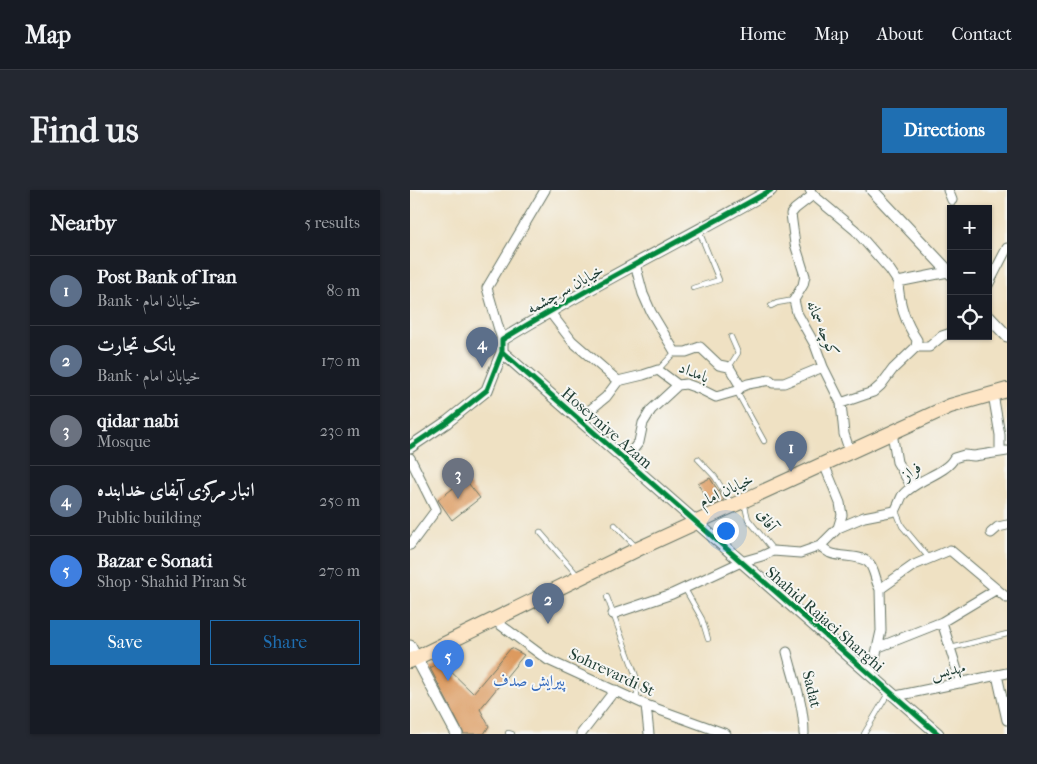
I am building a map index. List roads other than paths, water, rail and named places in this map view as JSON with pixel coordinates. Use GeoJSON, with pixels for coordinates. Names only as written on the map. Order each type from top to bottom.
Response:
{"type":"FeatureCollection","features":[{"type":"Feature","properties":{"kind":"main road","name":"خیابان امام"},"geometry":{"type":"LineString","coordinates":[[412,655],[494,620],[638,549],[950,406],[1007,390]]}},
{"type":"Feature","properties":{"kind":"street"},"geometry":{"type":"LineString","coordinates":[[410,447],[447,422],[487,390],[502,346],[487,288],[545,190]]}},
{"type":"Feature","properties":{"kind":"street","name":"خیابان سرچشمه"},"geometry":{"type":"LineString","coordinates":[[502,346],[549,311],[699,231],[771,190]]}},
{"type":"Feature","properties":{"kind":"street"},"geometry":{"type":"LineString","coordinates":[[872,190],[947,270]]}},
{"type":"Feature","properties":{"kind":"street"},"geometry":{"type":"LineString","coordinates":[[948,190],[952,200]]}},
{"type":"Feature","properties":{"kind":"street"},"geometry":{"type":"LineString","coordinates":[[812,193],[855,230],[890,270],[898,282],[900,302],[910,330],[917,340],[916,347],[873,392],[841,403]]}},
{"type":"Feature","properties":{"kind":"street","name":"کوچه سمانه"},"geometry":{"type":"LineString","coordinates":[[812,193],[791,214],[795,244],[805,276],[803,286],[794,300],[797,313],[815,345],[823,367],[841,403],[844,434],[850,452]]}},
{"type":"Feature","properties":{"kind":"street"},"geometry":{"type":"LineString","coordinates":[[992,277],[1007,248]]}},
{"type":"Feature","properties":{"kind":"street"},"geometry":{"type":"LineString","coordinates":[[635,264],[651,312],[675,352],[686,352],[700,346],[719,365],[729,368],[739,389]]}},
{"type":"Feature","properties":{"kind":"street"},"geometry":{"type":"LineString","coordinates":[[898,282],[947,274]]}},
{"type":"Feature","properties":{"kind":"street"},"geometry":{"type":"LineString","coordinates":[[549,311],[572,341],[618,381],[606,397],[579,419]]}},
{"type":"Feature","properties":{"kind":"street"},"geometry":{"type":"LineString","coordinates":[[992,319],[1004,328]]}},
{"type":"Feature","properties":{"kind":"street"},"geometry":{"type":"LineString","coordinates":[[916,347],[929,347],[942,336],[947,335]]}},
{"type":"Feature","properties":{"kind":"street","name":"Hoseyniye Azam"},"geometry":{"type":"LineString","coordinates":[[502,346],[579,419],[696,523]]}},
{"type":"Feature","properties":{"kind":"street","name":"بامداد"},"geometry":{"type":"LineString","coordinates":[[618,381],[658,370],[678,385],[686,384],[716,398],[770,380],[773,383],[784,383],[823,367]]}},
{"type":"Feature","properties":{"kind":"street"},"geometry":{"type":"LineString","coordinates":[[624,460],[639,442],[643,423],[651,410],[678,385]]}},
{"type":"Feature","properties":{"kind":"street"},"geometry":{"type":"LineString","coordinates":[[993,394],[1003,451]]}},
{"type":"Feature","properties":{"kind":"street"},"geometry":{"type":"LineString","coordinates":[[892,433],[897,462],[912,487]]}},
{"type":"Feature","properties":{"kind":"street","name":"فراز"},"geometry":{"type":"LineString","coordinates":[[896,511],[902,496],[912,487],[951,465],[954,458],[964,455],[974,456],[1003,451]]}},
{"type":"Feature","properties":{"kind":"street"},"geometry":{"type":"LineString","coordinates":[[410,458],[436,510],[410,545]]}},
{"type":"Feature","properties":{"kind":"street"},"geometry":{"type":"LineString","coordinates":[[824,464],[840,503],[842,515],[838,528]]}},
{"type":"Feature","properties":{"kind":"street"},"geometry":{"type":"LineString","coordinates":[[613,614],[654,601],[741,562],[773,551],[800,553],[820,546],[838,528],[864,518],[896,511]]}},
{"type":"Feature","properties":{"kind":"street","name":"Shahid Rajaei Sharghi"},"geometry":{"type":"LineString","coordinates":[[696,523],[938,734]]}},
{"type":"Feature","properties":{"kind":"street"},"geometry":{"type":"LineString","coordinates":[[991,532],[998,527],[1007,525]]}},
{"type":"Feature","properties":{"kind":"street"},"geometry":{"type":"LineString","coordinates":[[820,546],[831,553],[860,558],[869,563],[880,589],[881,631],[879,647],[871,676]]}},
{"type":"Feature","properties":{"kind":"street"},"geometry":{"type":"LineString","coordinates":[[880,589],[914,565],[950,550],[1007,598]]}},
{"type":"Feature","properties":{"kind":"street"},"geometry":{"type":"LineString","coordinates":[[879,647],[942,622],[997,589]]}},
{"type":"Feature","properties":{"kind":"street","name":"Sohrevardi St"},"geometry":{"type":"LineString","coordinates":[[494,620],[548,660],[646,705],[726,734]]}},
{"type":"Feature","properties":{"kind":"street"},"geometry":{"type":"LineString","coordinates":[[942,622],[961,683]]}},
{"type":"Feature","properties":{"kind":"street","name":"Sadat"},"geometry":{"type":"LineString","coordinates":[[787,652],[799,691],[804,720],[804,734]]}},
{"type":"Feature","properties":{"kind":"street"},"geometry":{"type":"LineString","coordinates":[[412,655],[457,734]]}},
{"type":"Feature","properties":{"kind":"street","name":"مهدیس"},"geometry":{"type":"LineString","coordinates":[[893,694],[961,683],[1007,673]]}},
{"type":"Feature","properties":{"kind":"street"},"geometry":{"type":"LineString","coordinates":[[996,675],[1007,720]]}},
{"type":"Feature","properties":{"kind":"street"},"geometry":{"type":"LineString","coordinates":[[581,734],[615,690]]}},
{"type":"Feature","properties":{"kind":"street"},"geometry":{"type":"LineString","coordinates":[[646,705],[648,734]]}},
{"type":"Feature","properties":{"kind":"lane"},"geometry":{"type":"LineString","coordinates":[[693,288],[719,280],[699,231]]}},
{"type":"Feature","properties":{"kind":"lane"},"geometry":{"type":"LineString","coordinates":[[771,306],[777,302],[794,300]]}},
{"type":"Feature","properties":{"kind":"lane"},"geometry":{"type":"LineString","coordinates":[[729,368],[738,353],[731,337]]}},
{"type":"Feature","properties":{"kind":"lane"},"geometry":{"type":"LineString","coordinates":[[658,370],[675,352]]}},
{"type":"Feature","properties":{"kind":"lane"},"geometry":{"type":"LineString","coordinates":[[739,389],[764,441]]}},
{"type":"Feature","properties":{"kind":"lane","name":"آفاق"},"geometry":{"type":"LineString","coordinates":[[698,459],[738,504],[773,551]]}},
{"type":"Feature","properties":{"kind":"lane"},"geometry":{"type":"LineString","coordinates":[[896,511],[902,526],[929,558]]}},
{"type":"Feature","properties":{"kind":"lane"},"geometry":{"type":"LineString","coordinates":[[615,525],[638,549]]}},
{"type":"Feature","properties":{"kind":"lane"},"geometry":{"type":"LineString","coordinates":[[540,532],[580,578]]}},
{"type":"Feature","properties":{"kind":"lane"},"geometry":{"type":"LineString","coordinates":[[685,588],[702,619],[708,639]]}},
{"type":"Feature","properties":{"kind":"lane"},"geometry":{"type":"LineString","coordinates":[[607,597],[637,679],[637,700]]}},
{"type":"Feature","properties":{"kind":"lane"},"geometry":{"type":"LineString","coordinates":[[951,648],[1007,634]]}},
{"type":"Feature","properties":{"kind":"lane"},"geometry":{"type":"LineString","coordinates":[[864,734],[893,694]]}},
{"type":"Feature","properties":{"kind":"place","name":"انبار مرکزی آبفای خدابنده"},"geometry":{"type":"Point","coordinates":[482,368]}},
{"type":"Feature","properties":{"kind":"place","name":"Post Bank of Iran"},"geometry":{"type":"Point","coordinates":[791,472]}},
{"type":"Feature","properties":{"kind":"place","name":"qidar nabi"},"geometry":{"type":"Point","coordinates":[458,499]}},
{"type":"Feature","properties":{"kind":"place","name":"بانک تجارت"},"geometry":{"type":"Point","coordinates":[548,624]}},
{"type":"Feature","properties":{"kind":"place","name":"پیرایش صدف"},"geometry":{"type":"Point","coordinates":[529,663]}},
{"type":"Feature","properties":{"kind":"place","name":"Bazar e Sonati"},"geometry":{"type":"Point","coordinates":[448,681]}}]}
